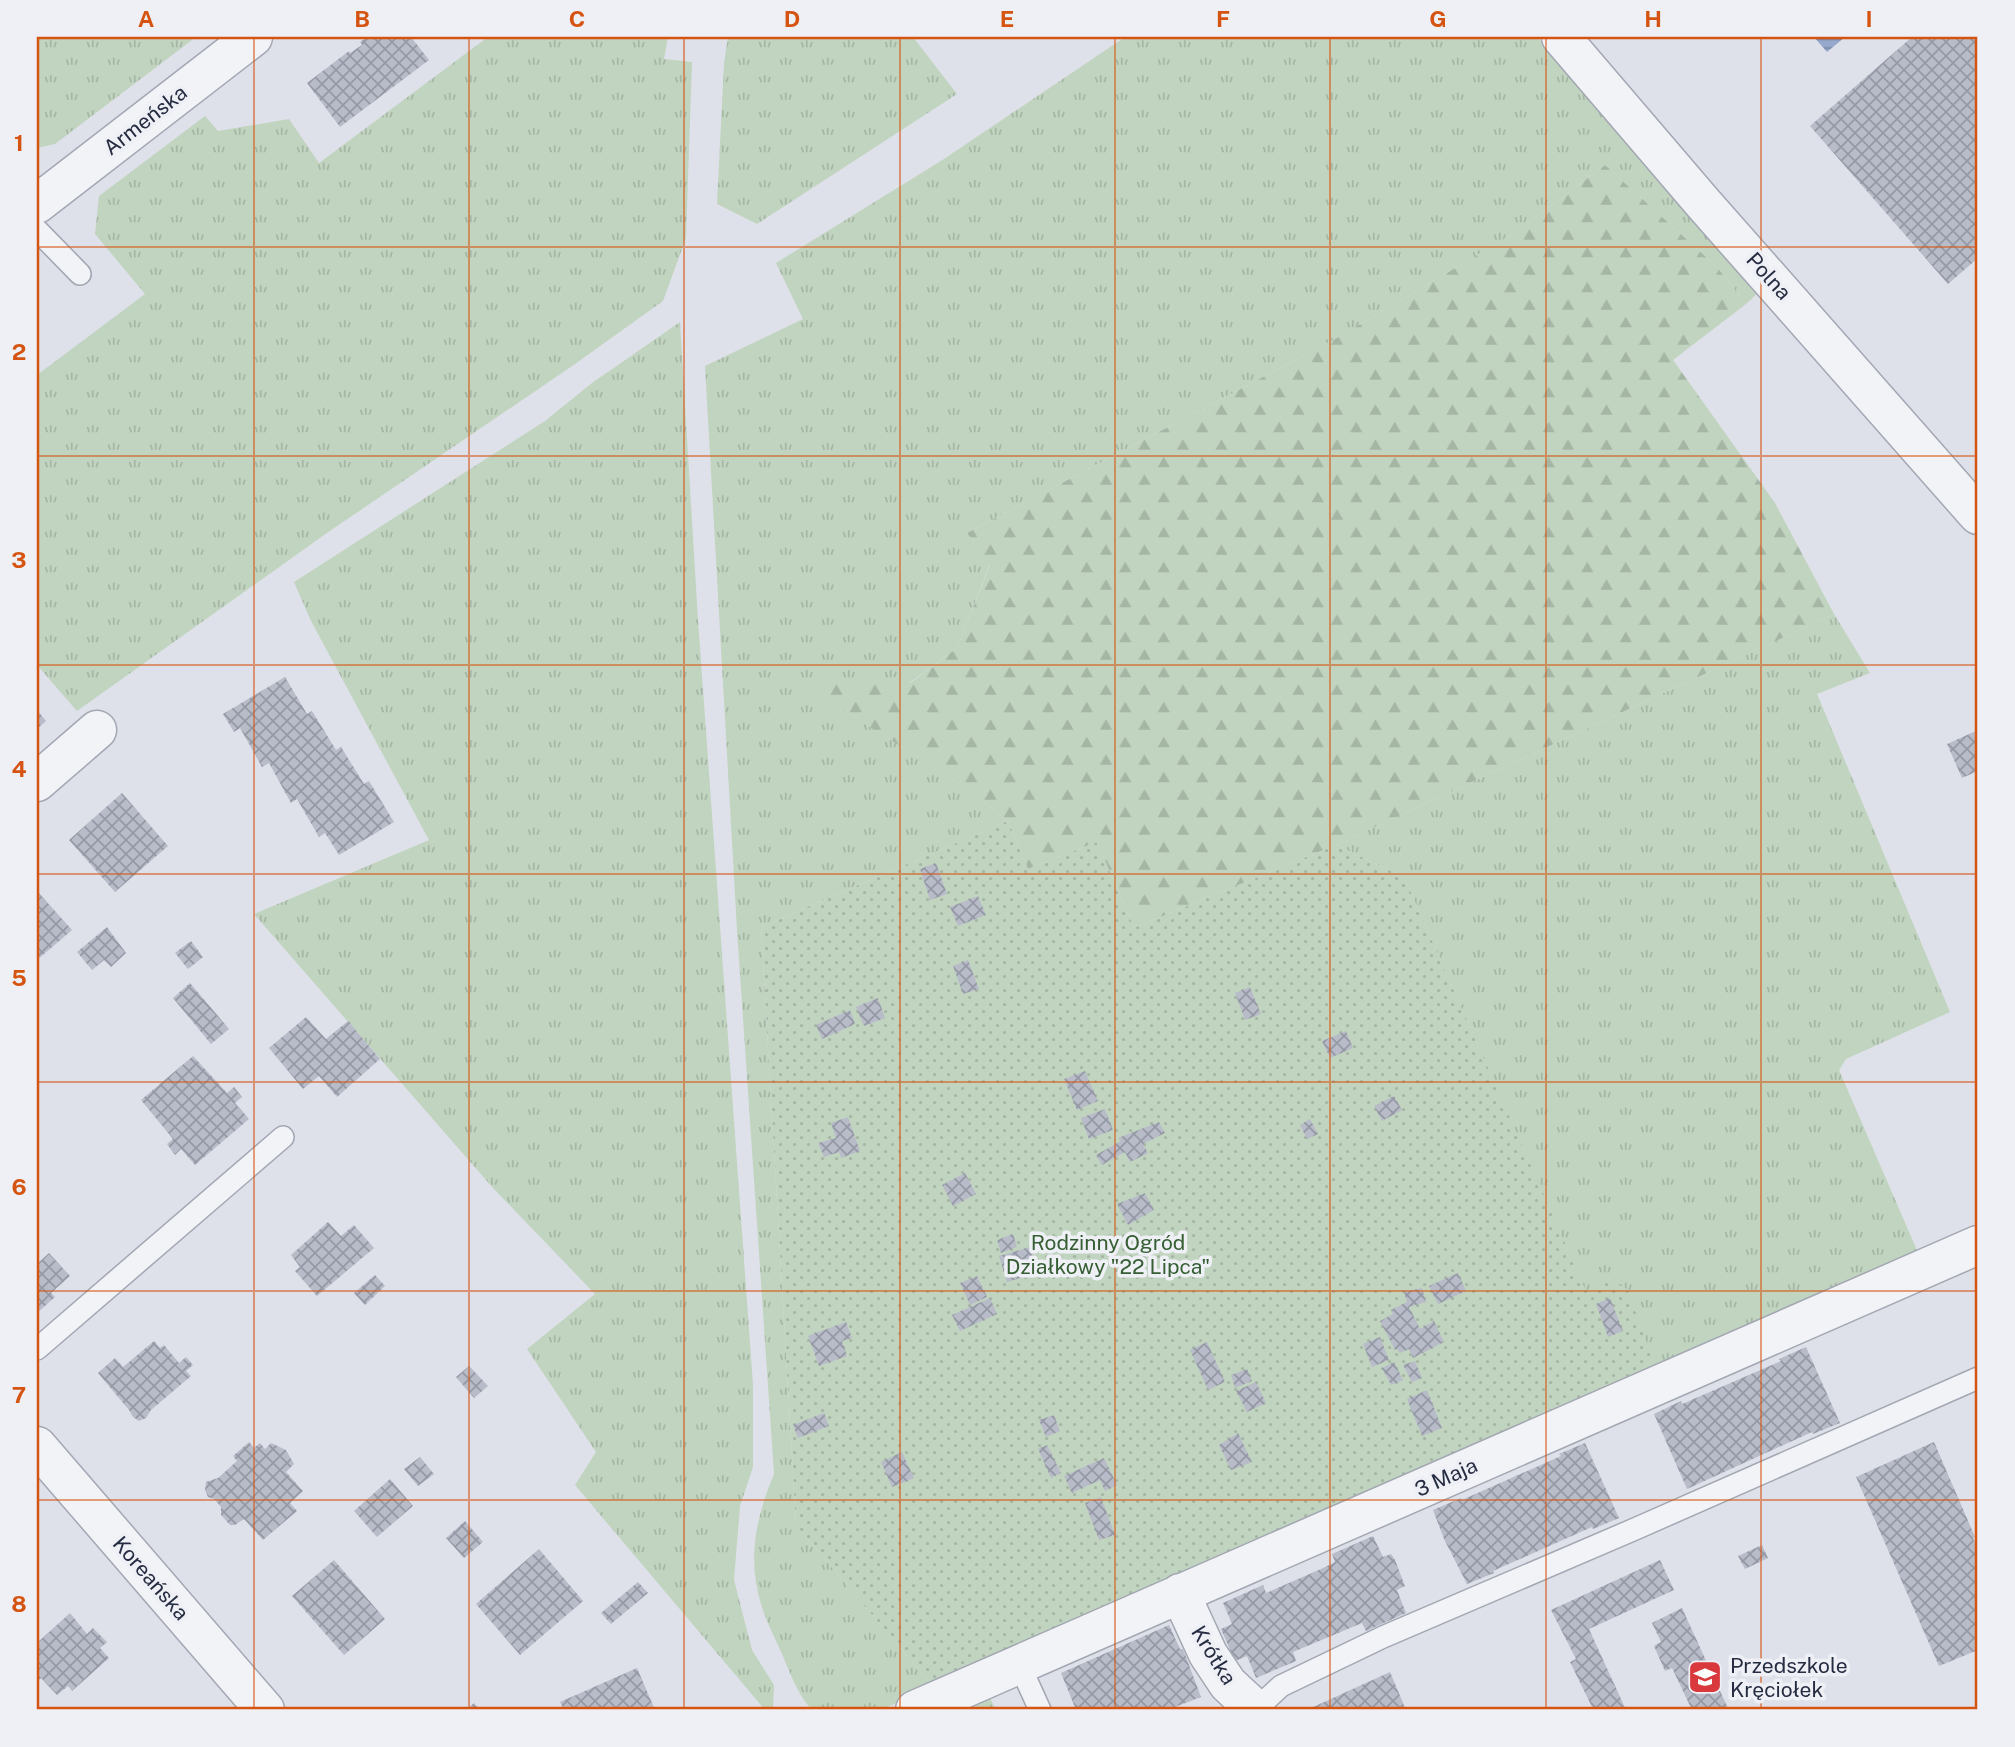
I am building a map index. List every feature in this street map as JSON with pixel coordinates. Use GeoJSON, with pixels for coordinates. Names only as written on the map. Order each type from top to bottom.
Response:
{"type":"FeatureCollection","features":[{"type":"Feature","properties":{"kind":"street","name":"Armeńska"},"geometry":{"type":"LineString","coordinates":[[37,204],[253,37]]}},
{"type":"Feature","properties":{"kind":"street","name":"Polna"},"geometry":{"type":"LineString","coordinates":[[1561,37],[1978,515]]}},
{"type":"Feature","properties":{"kind":"street"},"geometry":{"type":"LineString","coordinates":[[37,782],[97,730]]}},
{"type":"Feature","properties":{"kind":"street","name":"3 Maja"},"geometry":{"type":"LineString","coordinates":[[915,1710],[1978,1245]]}},
{"type":"Feature","properties":{"kind":"street","name":"Koreańska"},"geometry":{"type":"LineString","coordinates":[[37,1446],[265,1710]]}},
{"type":"Feature","properties":{"kind":"street","name":"Krótka"},"geometry":{"type":"LineString","coordinates":[[1180,1593],[1208,1654],[1244,1706]]}},
{"type":"Feature","properties":{"kind":"lane"},"geometry":{"type":"LineString","coordinates":[[37,230],[80,274]]}},
{"type":"Feature","properties":{"kind":"lane"},"geometry":{"type":"LineString","coordinates":[[37,1349],[283,1138]]}},
{"type":"Feature","properties":{"kind":"lane"},"geometry":{"type":"LineString","coordinates":[[1244,1706],[1383,1637],[1978,1378]]}},
{"type":"Feature","properties":{"kind":"lane"},"geometry":{"type":"LineString","coordinates":[[1020,1666],[1040,1710]]}},
{"type":"Feature","properties":{"kind":"green space"},"geometry":{"type":"Polygon","coordinates":[[[37,37],[196,37],[55,144],[37,148],[37,37]]]}},
{"type":"Feature","properties":{"kind":"green space"},"geometry":{"type":"Polygon","coordinates":[[[488,37],[668,37],[664,59],[692,62],[686,238],[663,301],[324,535],[77,711],[37,665],[37,375],[145,294],[95,234],[99,196],[205,116],[218,131],[289,119],[319,163],[488,37]]]}},
{"type":"Feature","properties":{"kind":"green space"},"geometry":{"type":"Polygon","coordinates":[[[728,37],[913,37],[957,94],[757,224],[717,204],[724,63],[728,37]]]}},
{"type":"Feature","properties":{"kind":"green space"},"geometry":{"type":"Polygon","coordinates":[[[1125,37],[1537,37],[1760,291],[1746,304],[1717,267],[1605,165],[1518,231],[1335,339],[967,533],[990,564],[957,648],[909,683],[800,683],[974,794],[1008,821],[761,927],[796,1525],[934,1688],[880,1710],[812,1710],[795,1684],[768,1623],[761,1604],[755,1571],[758,1522],[774,1474],[737,930],[705,366],[803,319],[776,263],[944,159],[1125,37]]]}},
{"type":"Feature","properties":{"kind":"green space"},"geometry":{"type":"Polygon","coordinates":[[[1605,165],[1717,267],[1746,304],[1673,360],[1775,503],[1834,614],[1336,845],[1134,928],[1097,842],[1028,869],[1008,821],[974,794],[921,759],[799,683],[910,683],[957,648],[990,565],[967,533],[1335,339],[1518,231],[1605,165]]]}},
{"type":"Feature","properties":{"kind":"green space"},"geometry":{"type":"Polygon","coordinates":[[[680,322],[698,620],[753,1385],[753,1467],[740,1506],[734,1580],[752,1650],[774,1685],[773,1710],[765,1710],[575,1485],[596,1452],[527,1349],[595,1294],[493,1188],[254,914],[429,840],[311,621],[294,582],[545,421],[592,383],[680,322]]]}},
{"type":"Feature","properties":{"kind":"green space"},"geometry":{"type":"Polygon","coordinates":[[[1834,614],[1870,673],[1817,694],[1950,1012],[1846,1059],[1839,1070],[1919,1255],[1657,1370],[1586,1292],[1404,877],[1336,845],[1834,614]]]}},
{"type":"Feature","properties":{"kind":"green space","name":"Rodzinny Ogród Działkowy \"22 Lipca\""},"geometry":{"type":"Polygon","coordinates":[[[1008,821],[1028,869],[1097,842],[1134,928],[1336,845],[1404,877],[1586,1291],[1610,1279],[1627,1289],[1657,1370],[934,1688],[796,1525],[761,927],[1008,821]]]}},
{"type":"Feature","properties":{"kind":"green space"},"geometry":{"type":"Polygon","coordinates":[[[990,1698],[996,1710],[962,1710],[990,1698]]]}},
{"type":"Feature","properties":{"kind":"water"},"geometry":{"type":"Polygon","coordinates":[[[1814,37],[1845,37],[1827,52],[1814,37]]]}},
{"type":"Feature","properties":{"kind":"building"},"geometry":{"type":"Polygon","coordinates":[[[367,37],[411,37],[429,60],[340,127],[307,83],[349,51],[350,53],[362,45],[360,42],[367,37]]]}},
{"type":"Feature","properties":{"kind":"building"},"geometry":{"type":"Polygon","coordinates":[[[1912,37],[1978,37],[1978,258],[1948,284],[1810,126],[1912,37]]]}},
{"type":"Feature","properties":{"kind":"building"},"geometry":{"type":"Polygon","coordinates":[[[285,677],[307,714],[312,711],[336,750],[341,747],[364,784],[369,781],[394,822],[339,855],[325,833],[319,837],[297,799],[291,803],[269,763],[262,767],[240,728],[234,732],[223,714],[285,677]]]}},
{"type":"Feature","properties":{"kind":"building"},"geometry":{"type":"Polygon","coordinates":[[[37,710],[46,721],[37,729],[37,710]]]}},
{"type":"Feature","properties":{"kind":"building"},"geometry":{"type":"Polygon","coordinates":[[[1978,730],[1978,771],[1962,778],[1947,744],[1978,730]]]}},
{"type":"Feature","properties":{"kind":"building"},"geometry":{"type":"Polygon","coordinates":[[[122,793],[168,846],[115,892],[69,840],[122,793]]]}},
{"type":"Feature","properties":{"kind":"building"},"geometry":{"type":"Polygon","coordinates":[[[936,863],[947,894],[930,900],[920,869],[936,863]]]}},
{"type":"Feature","properties":{"kind":"building"},"geometry":{"type":"Polygon","coordinates":[[[37,891],[72,930],[37,960],[37,891]]]}},
{"type":"Feature","properties":{"kind":"building"},"geometry":{"type":"Polygon","coordinates":[[[978,896],[986,915],[958,926],[950,907],[978,896]]]}},
{"type":"Feature","properties":{"kind":"building"},"geometry":{"type":"Polygon","coordinates":[[[107,927],[126,953],[111,967],[104,960],[92,970],[77,952],[107,927]]]}},
{"type":"Feature","properties":{"kind":"building"},"geometry":{"type":"Polygon","coordinates":[[[191,941],[203,957],[188,969],[175,953],[191,941]]]}},
{"type":"Feature","properties":{"kind":"building"},"geometry":{"type":"Polygon","coordinates":[[[968,960],[979,989],[963,994],[953,966],[968,960]]]}},
{"type":"Feature","properties":{"kind":"building"},"geometry":{"type":"Polygon","coordinates":[[[190,983],[229,1029],[211,1044],[173,998],[190,983]]]}},
{"type":"Feature","properties":{"kind":"building"},"geometry":{"type":"Polygon","coordinates":[[[1250,987],[1261,1014],[1245,1020],[1235,993],[1250,987]]]}},
{"type":"Feature","properties":{"kind":"building"},"geometry":{"type":"Polygon","coordinates":[[[878,998],[885,1018],[864,1026],[856,1007],[878,998]]]}},
{"type":"Feature","properties":{"kind":"building"},"geometry":{"type":"Polygon","coordinates":[[[850,1010],[855,1024],[822,1039],[816,1025],[850,1010]]]}},
{"type":"Feature","properties":{"kind":"building"},"geometry":{"type":"Polygon","coordinates":[[[306,1017],[326,1039],[348,1021],[380,1059],[337,1097],[319,1076],[303,1089],[269,1048],[306,1017]]]}},
{"type":"Feature","properties":{"kind":"building"},"geometry":{"type":"Polygon","coordinates":[[[1346,1031],[1353,1048],[1330,1058],[1322,1041],[1346,1031]]]}},
{"type":"Feature","properties":{"kind":"building"},"geometry":{"type":"Polygon","coordinates":[[[193,1056],[227,1093],[234,1087],[242,1097],[235,1103],[249,1119],[195,1165],[181,1149],[175,1155],[167,1144],[173,1139],[141,1100],[193,1056]]]}},
{"type":"Feature","properties":{"kind":"building"},"geometry":{"type":"Polygon","coordinates":[[[1085,1071],[1098,1101],[1077,1110],[1064,1079],[1085,1071]]]}},
{"type":"Feature","properties":{"kind":"building"},"geometry":{"type":"Polygon","coordinates":[[[1394,1096],[1402,1110],[1382,1121],[1374,1106],[1394,1096]]]}},
{"type":"Feature","properties":{"kind":"building"},"geometry":{"type":"Polygon","coordinates":[[[1105,1109],[1113,1130],[1089,1139],[1081,1118],[1105,1109]]]}},
{"type":"Feature","properties":{"kind":"building"},"geometry":{"type":"Polygon","coordinates":[[[848,1117],[860,1151],[841,1158],[839,1152],[824,1157],[818,1143],[836,1138],[831,1123],[848,1117]]]}},
{"type":"Feature","properties":{"kind":"building"},"geometry":{"type":"Polygon","coordinates":[[[1310,1119],[1318,1134],[1307,1139],[1300,1125],[1310,1119]]]}},
{"type":"Feature","properties":{"kind":"building"},"geometry":{"type":"Polygon","coordinates":[[[1159,1122],[1165,1133],[1143,1144],[1148,1153],[1130,1162],[1125,1152],[1102,1165],[1096,1155],[1121,1141],[1118,1138],[1159,1122]]]}},
{"type":"Feature","properties":{"kind":"building"},"geometry":{"type":"Polygon","coordinates":[[[965,1173],[976,1194],[953,1206],[942,1185],[965,1173]]]}},
{"type":"Feature","properties":{"kind":"building"},"geometry":{"type":"Polygon","coordinates":[[[1145,1193],[1154,1210],[1128,1225],[1117,1204],[1145,1193]]]}},
{"type":"Feature","properties":{"kind":"building"},"geometry":{"type":"Polygon","coordinates":[[[328,1222],[341,1236],[354,1225],[374,1248],[317,1296],[295,1271],[300,1267],[291,1255],[328,1222]]]}},
{"type":"Feature","properties":{"kind":"building"},"geometry":{"type":"Polygon","coordinates":[[[1013,1234],[1017,1247],[1001,1253],[997,1240],[1013,1234]]]}},
{"type":"Feature","properties":{"kind":"building"},"geometry":{"type":"Polygon","coordinates":[[[1030,1247],[1035,1263],[1022,1267],[1024,1277],[1007,1282],[999,1256],[1030,1247]]]}},
{"type":"Feature","properties":{"kind":"building"},"geometry":{"type":"Polygon","coordinates":[[[49,1253],[70,1276],[51,1293],[55,1297],[37,1313],[37,1264],[49,1253]]]}},
{"type":"Feature","properties":{"kind":"building"},"geometry":{"type":"Polygon","coordinates":[[[1458,1273],[1466,1291],[1438,1304],[1429,1286],[1458,1273]]]}},
{"type":"Feature","properties":{"kind":"building"},"geometry":{"type":"Polygon","coordinates":[[[375,1275],[385,1286],[365,1305],[354,1293],[375,1275]]]}},
{"type":"Feature","properties":{"kind":"building"},"geometry":{"type":"Polygon","coordinates":[[[977,1276],[987,1297],[970,1305],[960,1283],[977,1276]]]}},
{"type":"Feature","properties":{"kind":"building"},"geometry":{"type":"Polygon","coordinates":[[[1422,1288],[1426,1302],[1409,1307],[1420,1329],[1434,1321],[1444,1342],[1413,1358],[1409,1349],[1400,1353],[1395,1350],[1380,1321],[1393,1314],[1391,1310],[1407,1302],[1404,1292],[1422,1288]]]}},
{"type":"Feature","properties":{"kind":"building"},"geometry":{"type":"Polygon","coordinates":[[[990,1298],[997,1314],[960,1331],[952,1315],[990,1298]]]}},
{"type":"Feature","properties":{"kind":"building"},"geometry":{"type":"Polygon","coordinates":[[[1610,1298],[1623,1331],[1608,1337],[1596,1304],[1610,1298]]]}},
{"type":"Feature","properties":{"kind":"building"},"geometry":{"type":"Polygon","coordinates":[[[846,1322],[852,1338],[842,1341],[847,1356],[819,1366],[808,1336],[846,1322]]]}},
{"type":"Feature","properties":{"kind":"building"},"geometry":{"type":"Polygon","coordinates":[[[1380,1337],[1389,1360],[1372,1367],[1363,1344],[1380,1337]]]}},
{"type":"Feature","properties":{"kind":"building"},"geometry":{"type":"Polygon","coordinates":[[[154,1341],[160,1348],[164,1345],[179,1363],[186,1357],[193,1365],[186,1371],[191,1376],[151,1410],[146,1418],[139,1421],[98,1373],[115,1358],[123,1367],[154,1341]]]}},
{"type":"Feature","properties":{"kind":"building"},"geometry":{"type":"Polygon","coordinates":[[[1207,1342],[1225,1382],[1208,1390],[1190,1350],[1207,1342]]]}},
{"type":"Feature","properties":{"kind":"building"},"geometry":{"type":"Polygon","coordinates":[[[1806,1347],[1840,1423],[1813,1434],[1812,1432],[1687,1489],[1654,1414],[1781,1361],[1779,1359],[1806,1347]]]}},
{"type":"Feature","properties":{"kind":"building"},"geometry":{"type":"Polygon","coordinates":[[[1415,1361],[1422,1378],[1412,1382],[1403,1365],[1415,1361]]]}},
{"type":"Feature","properties":{"kind":"building"},"geometry":{"type":"Polygon","coordinates":[[[1394,1362],[1403,1380],[1391,1385],[1382,1368],[1394,1362]]]}},
{"type":"Feature","properties":{"kind":"building"},"geometry":{"type":"Polygon","coordinates":[[[469,1366],[488,1386],[474,1398],[456,1377],[469,1366]]]}},
{"type":"Feature","properties":{"kind":"building"},"geometry":{"type":"Polygon","coordinates":[[[1247,1369],[1252,1381],[1235,1388],[1231,1375],[1247,1369]]]}},
{"type":"Feature","properties":{"kind":"building"},"geometry":{"type":"Polygon","coordinates":[[[1256,1382],[1266,1403],[1247,1412],[1236,1391],[1256,1382]]]}},
{"type":"Feature","properties":{"kind":"building"},"geometry":{"type":"Polygon","coordinates":[[[1427,1390],[1442,1428],[1422,1436],[1407,1399],[1427,1390]]]}},
{"type":"Feature","properties":{"kind":"building"},"geometry":{"type":"Polygon","coordinates":[[[824,1413],[829,1426],[798,1438],[793,1425],[824,1413]]]}},
{"type":"Feature","properties":{"kind":"building"},"geometry":{"type":"Polygon","coordinates":[[[1054,1415],[1060,1431],[1046,1437],[1039,1420],[1054,1415]]]}},
{"type":"Feature","properties":{"kind":"building"},"geometry":{"type":"Polygon","coordinates":[[[1238,1433],[1252,1462],[1231,1470],[1219,1445],[1238,1433]]]}},
{"type":"Feature","properties":{"kind":"building"},"geometry":{"type":"Polygon","coordinates":[[[249,1442],[254,1448],[260,1443],[265,1449],[271,1443],[286,1450],[294,1464],[286,1472],[303,1491],[290,1503],[297,1511],[263,1540],[244,1519],[230,1525],[221,1515],[221,1507],[208,1497],[205,1490],[206,1482],[218,1478],[237,1461],[233,1456],[249,1442]]]}},
{"type":"Feature","properties":{"kind":"building"},"geometry":{"type":"Polygon","coordinates":[[[1934,1442],[1975,1537],[1973,1538],[1978,1550],[1978,1650],[1939,1666],[1856,1477],[1934,1442]]]}},
{"type":"Feature","properties":{"kind":"building"},"geometry":{"type":"Polygon","coordinates":[[[1585,1443],[1619,1518],[1593,1529],[1592,1527],[1467,1584],[1444,1539],[1433,1510],[1461,1498],[1462,1500],[1585,1443]]]}},
{"type":"Feature","properties":{"kind":"building"},"geometry":{"type":"Polygon","coordinates":[[[1047,1445],[1061,1473],[1051,1478],[1038,1449],[1047,1445]]]}},
{"type":"Feature","properties":{"kind":"building"},"geometry":{"type":"Polygon","coordinates":[[[902,1452],[914,1478],[892,1487],[881,1462],[902,1452]]]}},
{"type":"Feature","properties":{"kind":"building"},"geometry":{"type":"Polygon","coordinates":[[[420,1457],[434,1474],[418,1486],[404,1469],[420,1457]]]}},
{"type":"Feature","properties":{"kind":"building"},"geometry":{"type":"Polygon","coordinates":[[[1104,1458],[1117,1485],[1105,1491],[1100,1480],[1072,1493],[1064,1476],[1104,1458]]]}},
{"type":"Feature","properties":{"kind":"building"},"geometry":{"type":"Polygon","coordinates":[[[390,1479],[413,1506],[377,1537],[354,1511],[390,1479]]]}},
{"type":"Feature","properties":{"kind":"building"},"geometry":{"type":"Polygon","coordinates":[[[1101,1497],[1115,1535],[1099,1540],[1085,1503],[1101,1497]]]}},
{"type":"Feature","properties":{"kind":"building"},"geometry":{"type":"Polygon","coordinates":[[[465,1521],[483,1542],[464,1558],[446,1538],[465,1521]]]}},
{"type":"Feature","properties":{"kind":"building"},"geometry":{"type":"Polygon","coordinates":[[[1373,1536],[1383,1557],[1391,1554],[1395,1560],[1405,1586],[1397,1590],[1406,1613],[1366,1631],[1362,1623],[1293,1652],[1296,1661],[1256,1678],[1247,1656],[1235,1661],[1221,1629],[1232,1624],[1223,1603],[1263,1585],[1266,1593],[1321,1569],[1335,1562],[1332,1554],[1373,1536]]]}},
{"type":"Feature","properties":{"kind":"building"},"geometry":{"type":"Polygon","coordinates":[[[1762,1545],[1768,1558],[1745,1569],[1738,1556],[1762,1545]]]}},
{"type":"Feature","properties":{"kind":"building"},"geometry":{"type":"Polygon","coordinates":[[[539,1549],[583,1601],[520,1655],[476,1604],[539,1549]]]}},
{"type":"Feature","properties":{"kind":"building"},"geometry":{"type":"Polygon","coordinates":[[[334,1560],[385,1619],[344,1655],[292,1596],[334,1560]]]}},
{"type":"Feature","properties":{"kind":"building"},"geometry":{"type":"Polygon","coordinates":[[[1660,1560],[1674,1590],[1589,1629],[1626,1710],[1584,1710],[1592,1707],[1570,1662],[1576,1659],[1551,1610],[1660,1560]]]}},
{"type":"Feature","properties":{"kind":"building"},"geometry":{"type":"Polygon","coordinates":[[[638,1582],[648,1593],[611,1624],[601,1613],[638,1582]]]}},
{"type":"Feature","properties":{"kind":"building"},"geometry":{"type":"Polygon","coordinates":[[[1682,1608],[1729,1710],[1692,1710],[1672,1668],[1665,1671],[1654,1646],[1661,1642],[1652,1623],[1682,1608]]]}},
{"type":"Feature","properties":{"kind":"building"},"geometry":{"type":"Polygon","coordinates":[[[70,1613],[87,1634],[93,1628],[107,1642],[100,1648],[109,1658],[72,1691],[68,1686],[57,1695],[41,1678],[37,1682],[37,1643],[70,1613]]]}},
{"type":"Feature","properties":{"kind":"building"},"geometry":{"type":"Polygon","coordinates":[[[1169,1625],[1180,1649],[1183,1649],[1201,1697],[1167,1710],[1076,1710],[1061,1673],[1169,1625]]]}},
{"type":"Feature","properties":{"kind":"building"},"geometry":{"type":"Polygon","coordinates":[[[637,1668],[655,1710],[564,1710],[560,1702],[637,1668]]]}},
{"type":"Feature","properties":{"kind":"building"},"geometry":{"type":"Polygon","coordinates":[[[1390,1672],[1406,1710],[1311,1708],[1390,1672]]]}},
{"type":"Feature","properties":{"kind":"building"},"geometry":{"type":"Polygon","coordinates":[[[474,1703],[480,1710],[466,1710],[474,1703]]]}},
{"type":"Feature","properties":{"kind":"place","name":"Przedszkole Kręciołek"},"geometry":{"type":"Point","coordinates":[1705,1677]}}]}
